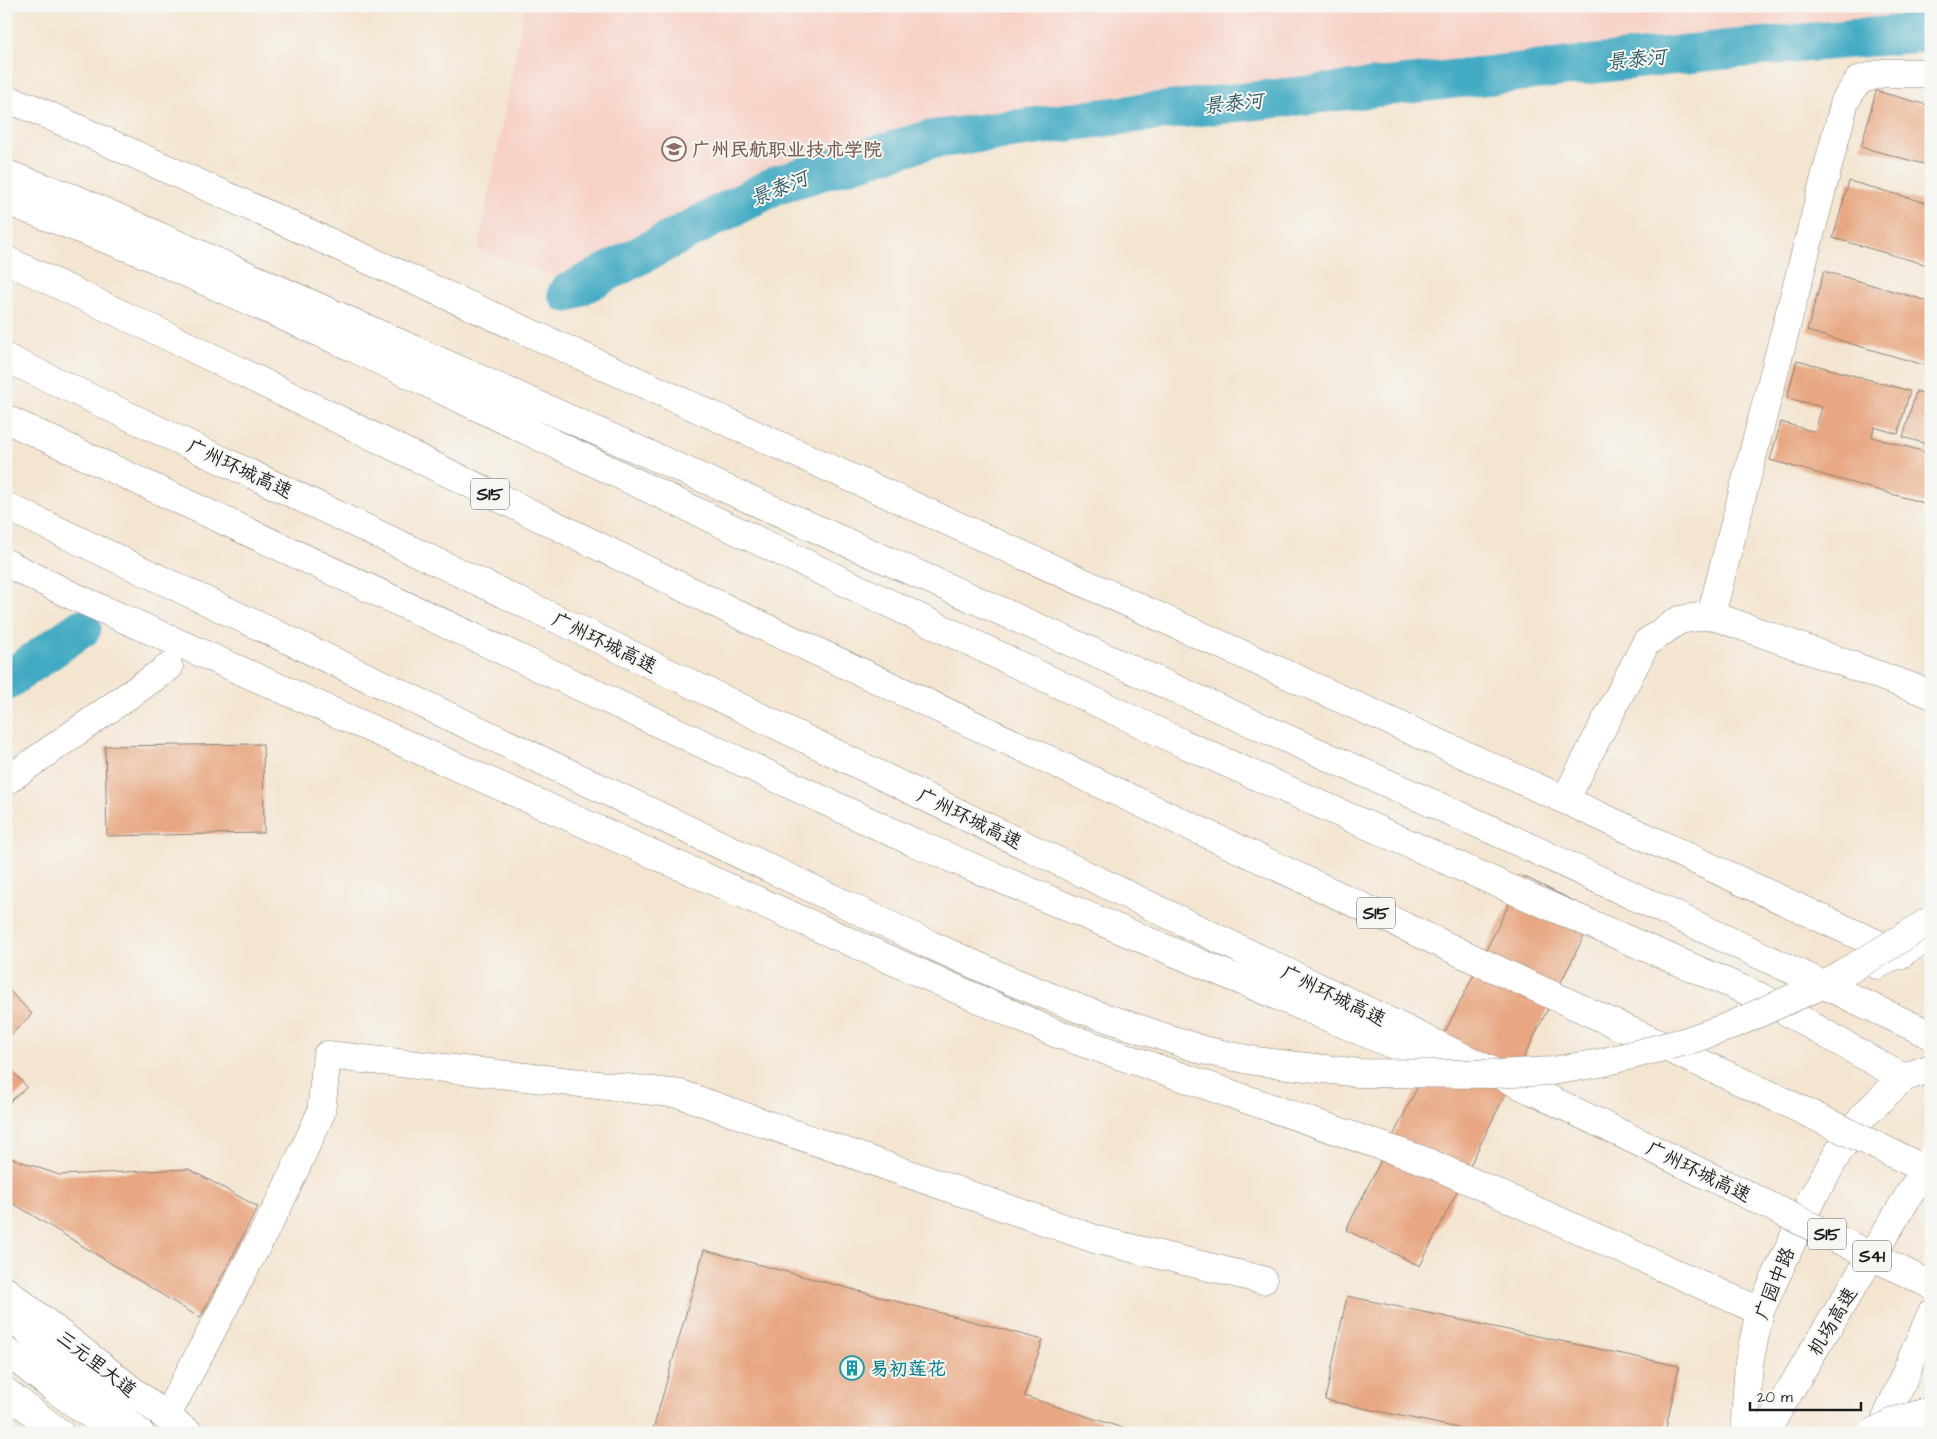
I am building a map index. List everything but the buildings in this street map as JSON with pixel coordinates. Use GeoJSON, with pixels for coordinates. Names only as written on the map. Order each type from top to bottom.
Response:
{"type":"FeatureCollection","features":[{"type":"Feature","properties":{"kind":"main road"},"geometry":{"type":"LineString","coordinates":[[1711,615],[1845,101],[1859,80],[1884,73],[1931,73]]}},
{"type":"Feature","properties":{"kind":"main road"},"geometry":{"type":"LineString","coordinates":[[6,98],[32,108],[1565,800],[1900,954],[1931,947]]}},
{"type":"Feature","properties":{"kind":"main road"},"geometry":{"type":"LineString","coordinates":[[6,174],[78,200],[1499,833],[1931,1035]]}},
{"type":"Feature","properties":{"kind":"main road"},"geometry":{"type":"LineString","coordinates":[[6,201],[140,252],[356,349],[1182,743],[1547,905],[1763,998],[1903,1078]]}},
{"type":"Feature","properties":{"kind":"main road","name":"S15"},"geometry":{"type":"LineString","coordinates":[[6,260],[175,340],[754,622],[1519,980],[1777,1098],[1931,1172]]}},
{"type":"Feature","properties":{"kind":"main road","name":"广州环城高速"},"geometry":{"type":"LineString","coordinates":[[6,358],[576,628],[1931,1285]]}},
{"type":"Feature","properties":{"kind":"main road"},"geometry":{"type":"LineString","coordinates":[[6,419],[913,842],[1723,1183]]}},
{"type":"Feature","properties":{"kind":"main road"},"geometry":{"type":"LineString","coordinates":[[6,506],[850,907],[1009,980],[1080,1009],[1203,1050],[1255,1062],[1359,1073],[1494,1074],[1552,1071],[1600,1063],[1687,1041],[1766,1010],[1822,985],[1931,920]]}},
{"type":"Feature","properties":{"kind":"main road"},"geometry":{"type":"LineString","coordinates":[[6,563],[82,600],[1056,1033],[1425,1161],[1760,1311]]}},
{"type":"Feature","properties":{"kind":"main road"},"geometry":{"type":"LineString","coordinates":[[1565,800],[1646,643],[1680,620],[1711,615],[1931,694]]}},
{"type":"Feature","properties":{"kind":"main road"},"geometry":{"type":"LineString","coordinates":[[6,782],[169,667]]}},
{"type":"Feature","properties":{"kind":"main road"},"geometry":{"type":"LineString","coordinates":[[1763,998],[1825,989],[1900,954],[1931,937]]}},
{"type":"Feature","properties":{"kind":"main road"},"geometry":{"type":"LineString","coordinates":[[166,1417],[280,1202],[321,1113],[327,1055],[680,1094],[1098,1240],[1263,1280]]}},
{"type":"Feature","properties":{"kind":"main road","name":"广园中路"},"geometry":{"type":"LineString","coordinates":[[1744,1433],[1749,1363],[1760,1311],[1810,1202],[1839,1151],[1865,1114],[1903,1078],[1931,1068]]}},
{"type":"Feature","properties":{"kind":"main road","name":"机场高速"},"geometry":{"type":"LineString","coordinates":[[1765,1433],[1931,1159]]}},
{"type":"Feature","properties":{"kind":"main road","name":"三元里大道"},"geometry":{"type":"LineString","coordinates":[[6,1291],[189,1433]]}},
{"type":"Feature","properties":{"kind":"main road"},"geometry":{"type":"LineString","coordinates":[[6,1312],[140,1433]]}},
{"type":"Feature","properties":{"kind":"main road"},"geometry":{"type":"LineString","coordinates":[[1880,1433],[1931,1314]]}},
{"type":"Feature","properties":{"kind":"main road"},"geometry":{"type":"LineString","coordinates":[[6,1351],[116,1433]]}},
{"type":"Feature","properties":{"kind":"main road"},"geometry":{"type":"LineString","coordinates":[[6,1392],[60,1433]]}},
{"type":"Feature","properties":{"kind":"main road"},"geometry":{"type":"LineString","coordinates":[[1872,1433],[1895,1421],[1931,1411]]}},
{"type":"Feature","properties":{"kind":"shaded area","name":"广州民航职业技术学院"},"geometry":{"type":"Polygon","coordinates":[[[525,6],[1931,6],[1931,15],[924,124],[779,173],[570,282],[478,249],[525,6]]]}},
{"type":"Feature","properties":{"kind":"waterway","name":"景泰河"},"geometry":{"type":"LineString","coordinates":[[567,293],[778,184],[928,140],[1133,114],[1733,49],[1931,32]]}},
{"type":"Feature","properties":{"kind":"waterway","name":"景泰河"},"geometry":{"type":"LineString","coordinates":[[6,681],[82,628]]}},
{"type":"Feature","properties":{"kind":"place","name":"广州民航职业技术学院"},"geometry":{"type":"Point","coordinates":[674,149]}},
{"type":"Feature","properties":{"kind":"place","name":"易初莲花"},"geometry":{"type":"Point","coordinates":[852,1368]}}]}
